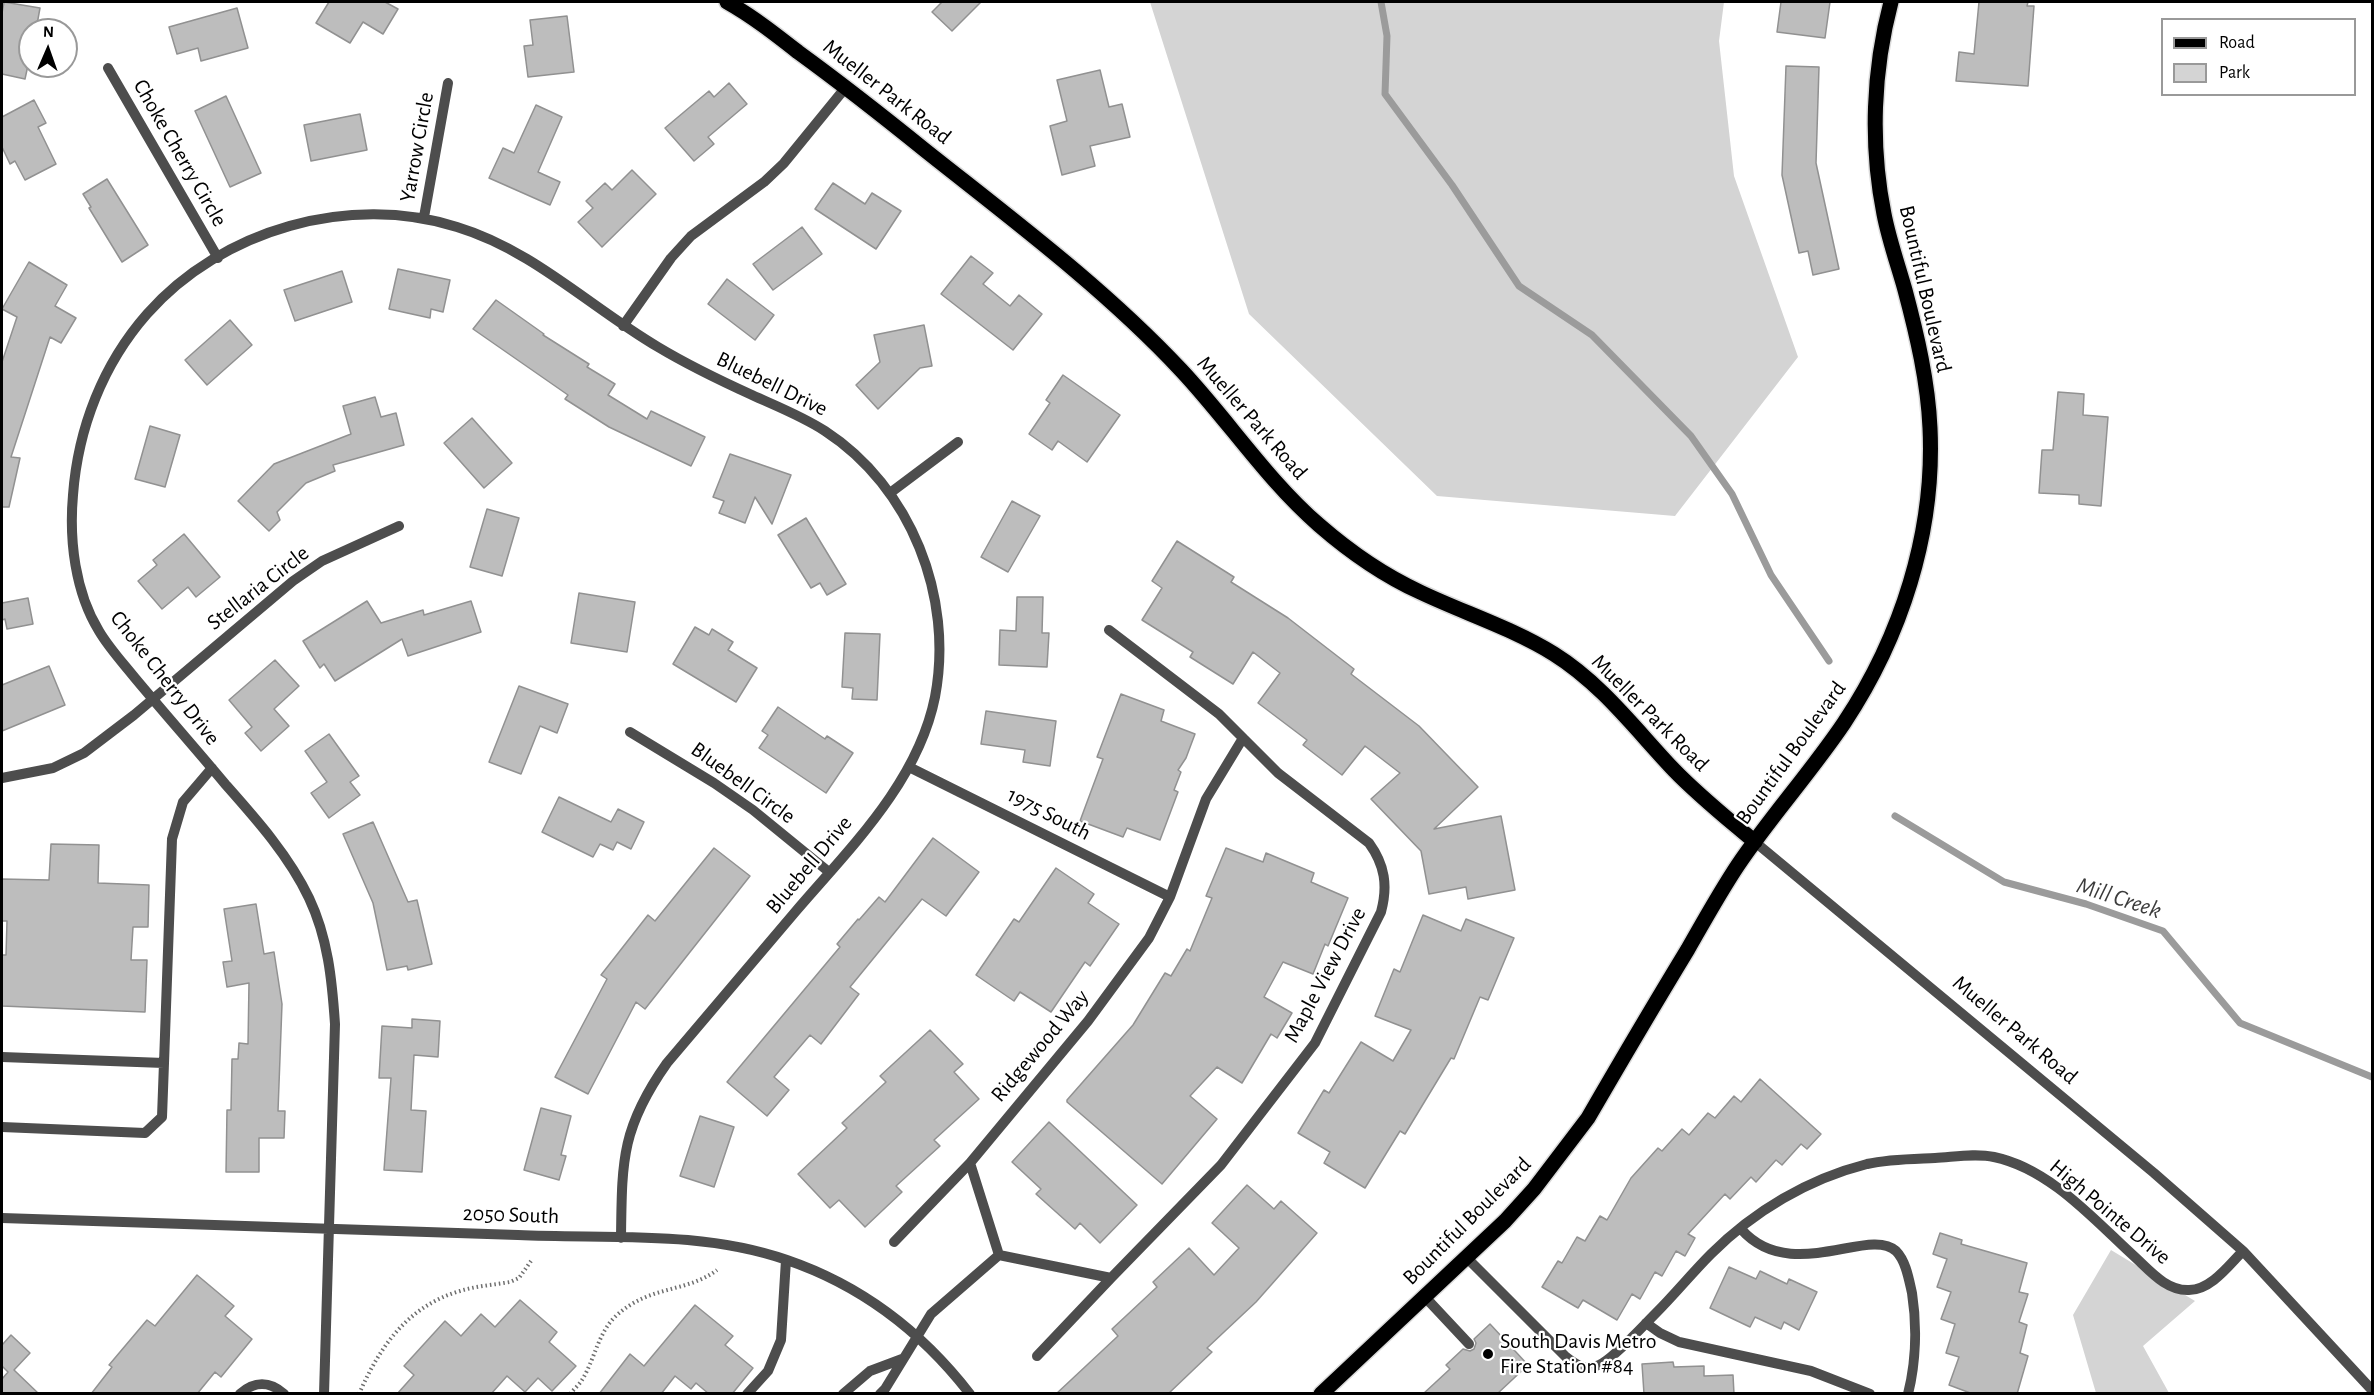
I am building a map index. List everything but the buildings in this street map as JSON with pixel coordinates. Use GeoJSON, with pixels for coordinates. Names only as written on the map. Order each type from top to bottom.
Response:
{"type":"FeatureCollection","features":[{"type":"Feature","properties":{"kind":"main road","name":"Mueller Park Road"},"geometry":{"type":"LineString","coordinates":[[727,2],[747,14],[846,87],[1041,243],[1119,310],[1180,369],[1285,492],[1326,531],[1351,551],[1419,592],[1508,631],[1562,660],[1614,703],[1676,772],[1755,842]]}},
{"type":"Feature","properties":{"kind":"main road","name":"Bountiful Boulevard"},"geometry":{"type":"LineString","coordinates":[[1322,1394],[1467,1258],[1534,1189],[1588,1118],[1736,867],[1842,726],[1869,684],[1890,641],[1906,598],[1925,513],[1930,429],[1926,388],[1912,315],[1884,214],[1876,154],[1875,120],[1880,56],[1891,2]]}},
{"type":"Feature","properties":{"kind":"street","name":"Choke Cherry Circle"},"geometry":{"type":"LineString","coordinates":[[108,68],[218,258]]}},
{"type":"Feature","properties":{"kind":"street","name":"Yarrow Circle"},"geometry":{"type":"LineString","coordinates":[[424,218],[448,83]]}},
{"type":"Feature","properties":{"kind":"street"},"geometry":{"type":"LineString","coordinates":[[623,326],[671,258],[691,237],[764,182],[784,163],[846,87]]}},
{"type":"Feature","properties":{"kind":"street","name":"Choke Cherry Drive"},"geometry":{"type":"LineString","coordinates":[[324,1394],[335,1024],[332,979],[324,936],[308,897],[288,861],[262,827],[152,699],[97,629],[76,569],[72,534],[72,497],[77,458],[86,422],[100,386],[119,352],[142,319],[159,301],[197,270],[249,240],[282,227],[317,219],[387,214],[424,218],[487,237],[528,257],[623,326]]}},
{"type":"Feature","properties":{"kind":"street","name":"Bluebell Drive"},"geometry":{"type":"LineString","coordinates":[[621,1238],[624,1158],[629,1132],[639,1107],[666,1063],[885,803],[909,767],[924,734],[934,701],[939,667],[938,633],[927,568],[906,516],[873,471],[852,451],[802,417],[700,371],[623,326]]}},
{"type":"Feature","properties":{"kind":"street"},"geometry":{"type":"LineString","coordinates":[[891,493],[958,442]]}},
{"type":"Feature","properties":{"kind":"street","name":"Stellaria Circle"},"geometry":{"type":"LineString","coordinates":[[2,778],[53,768],[84,753],[292,581],[322,561],[399,526]]}},
{"type":"Feature","properties":{"kind":"street","name":"Maple View Drive"},"geometry":{"type":"LineString","coordinates":[[1036,1356],[1221,1165],[1315,1043],[1381,912],[1385,890],[1383,868],[1378,855],[1369,843],[1278,773],[1219,714],[1109,630]]}},
{"type":"Feature","properties":{"kind":"street","name":"Bluebell Circle"},"geometry":{"type":"LineString","coordinates":[[630,732],[675,758],[753,810],[829,872]]}},
{"type":"Feature","properties":{"kind":"street","name":"Ridgewood Way"},"geometry":{"type":"LineString","coordinates":[[894,1242],[969,1163],[1122,977],[1149,938],[1170,897],[1206,799],[1243,738]]}},
{"type":"Feature","properties":{"kind":"street","name":"1975 South"},"geometry":{"type":"LineString","coordinates":[[909,767],[1170,897]]}},
{"type":"Feature","properties":{"kind":"street"},"geometry":{"type":"LineString","coordinates":[[2,1127],[145,1133],[162,1117],[172,839],[183,802],[212,768]]}},
{"type":"Feature","properties":{"kind":"street","name":"Mueller Park Road"},"geometry":{"type":"LineString","coordinates":[[1755,842],[2154,1173],[2243,1251],[2373,1390]]}},
{"type":"Feature","properties":{"kind":"street"},"geometry":{"type":"LineString","coordinates":[[2,1057],[164,1063]]}},
{"type":"Feature","properties":{"kind":"street","name":"High Pointe Drive"},"geometry":{"type":"LineString","coordinates":[[1467,1258],[1566,1357],[1577,1366],[1589,1368],[1600,1365],[1647,1323],[1711,1254],[1741,1229],[1802,1187],[1848,1169],[1875,1162],[1973,1156],[2009,1161],[2050,1182],[2160,1279],[2178,1289],[2200,1289],[2210,1283],[2243,1251]]}},
{"type":"Feature","properties":{"kind":"street"},"geometry":{"type":"LineString","coordinates":[[969,1163],[999,1255]]}},
{"type":"Feature","properties":{"kind":"street","name":"2050 South"},"geometry":{"type":"LineString","coordinates":[[2,1218],[699,1240],[743,1248],[786,1260],[825,1275],[862,1294],[917,1335],[970,1394]]}},
{"type":"Feature","properties":{"kind":"street"},"geometry":{"type":"LineString","coordinates":[[1741,1229],[1757,1245],[1781,1252],[1821,1253],[1872,1245],[1889,1247],[1895,1251],[1906,1270],[1913,1302],[1914,1361],[1908,1394]]}},
{"type":"Feature","properties":{"kind":"street"},"geometry":{"type":"LineString","coordinates":[[999,1255],[1111,1278]]}},
{"type":"Feature","properties":{"kind":"street"},"geometry":{"type":"LineString","coordinates":[[880,1394],[931,1314],[999,1255]]}},
{"type":"Feature","properties":{"kind":"street"},"geometry":{"type":"LineString","coordinates":[[747,1394],[768,1371],[779,1349],[783,1329],[786,1260]]}},
{"type":"Feature","properties":{"kind":"street"},"geometry":{"type":"LineString","coordinates":[[1425,1297],[1469,1344]]}},
{"type":"Feature","properties":{"kind":"street"},"geometry":{"type":"LineString","coordinates":[[1647,1323],[1679,1342],[1811,1371],[1870,1394]]}},
{"type":"Feature","properties":{"kind":"street"},"geometry":{"type":"LineString","coordinates":[[843,1394],[870,1371],[902,1359]]}},
{"type":"Feature","properties":{"kind":"street"},"geometry":{"type":"LineString","coordinates":[[240,1394],[247,1387],[262,1383],[276,1387],[284,1394]]}},
{"type":"Feature","properties":{"kind":"path"},"geometry":{"type":"LineString","coordinates":[[359,1394],[385,1344],[416,1311],[448,1295],[510,1282],[519,1278],[531,1261]]}},
{"type":"Feature","properties":{"kind":"path"},"geometry":{"type":"LineString","coordinates":[[570,1394],[582,1380],[606,1327],[615,1317],[638,1299],[701,1280],[717,1270]]}},
{"type":"Feature","properties":{"kind":"green space"},"geometry":{"type":"Polygon","coordinates":[[[1150,2],[1724,2],[1719,41],[1734,176],[1798,357],[1675,516],[1437,496],[1249,314],[1150,2]]]}},
{"type":"Feature","properties":{"kind":"green space"},"geometry":{"type":"Polygon","coordinates":[[[2111,1250],[2195,1301],[2143,1346],[2169,1393],[2096,1393],[2073,1315],[2111,1250]]]}},
{"type":"Feature","properties":{"kind":"waterway"},"geometry":{"type":"LineString","coordinates":[[1381,2],[1387,36],[1385,94],[1452,185],[1519,286],[1592,335],[1691,436],[1732,494],[1771,575],[1829,661]]}},
{"type":"Feature","properties":{"kind":"waterway","name":"Mill Creek"},"geometry":{"type":"LineString","coordinates":[[1895,816],[2004,882],[2086,904],[2163,931],[2240,1023],[2372,1077]]}},
{"type":"Feature","properties":{"kind":"place","name":"South Davis Metro Fire Station #84"},"geometry":{"type":"Point","coordinates":[1488,1354]}}]}
